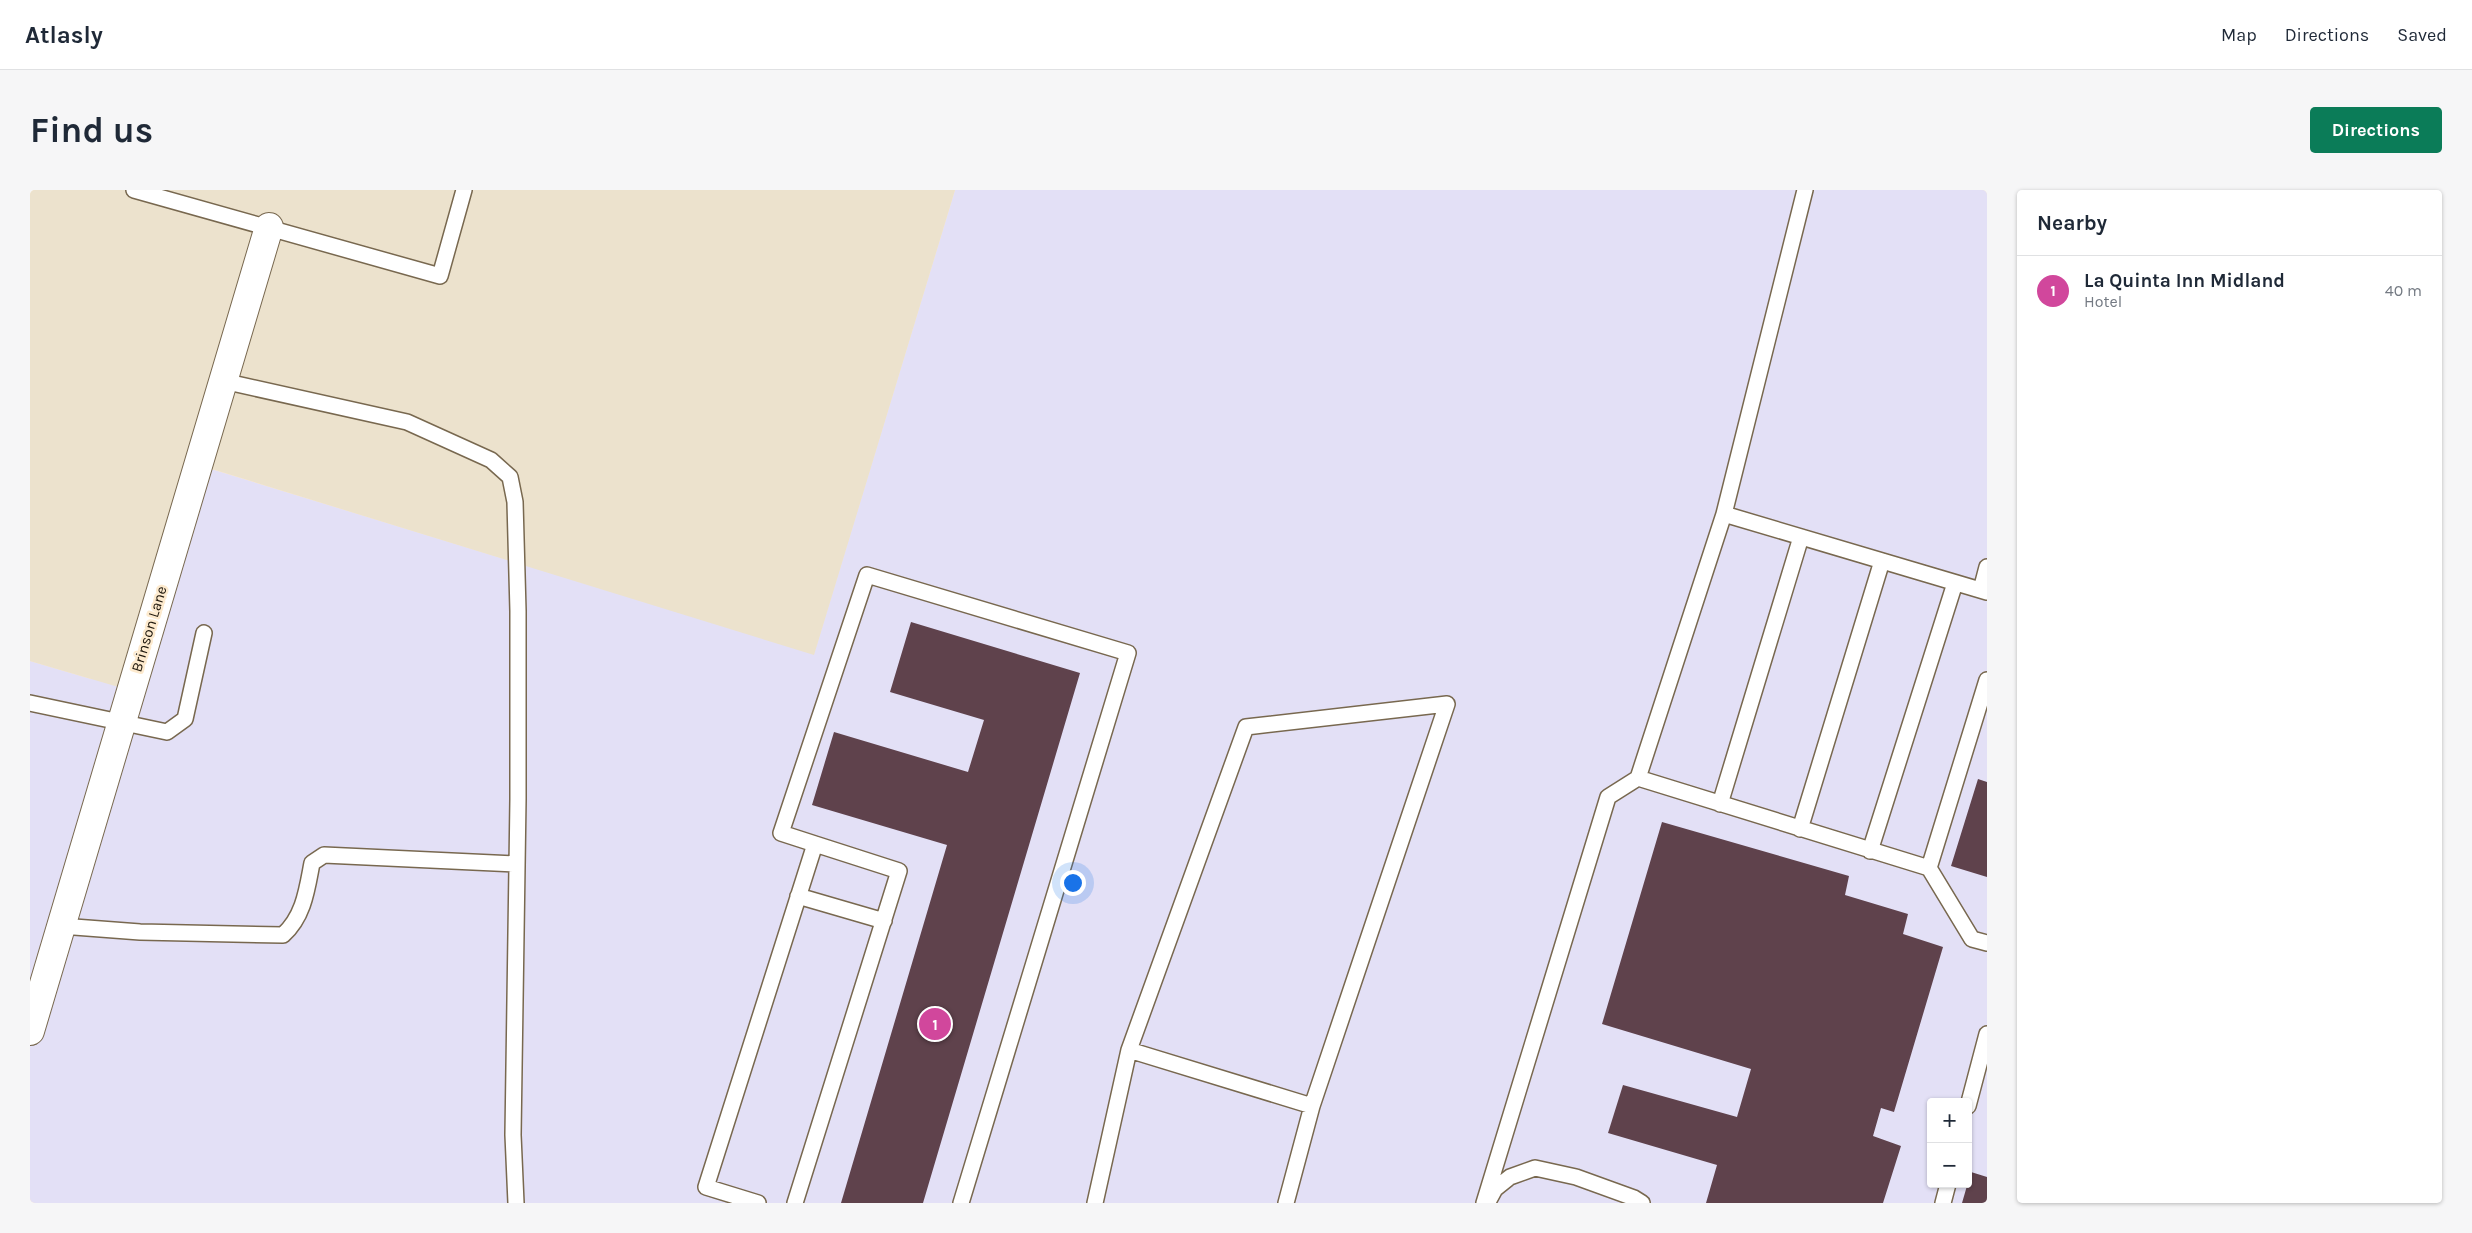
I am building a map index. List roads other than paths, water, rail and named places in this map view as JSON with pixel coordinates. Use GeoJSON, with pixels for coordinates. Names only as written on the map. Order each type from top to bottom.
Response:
{"type":"FeatureCollection","features":[{"type":"Feature","properties":{"kind":"street","name":"Brinson Lane"},"geometry":{"type":"LineString","coordinates":[[31,1023],[269,227]]}},
{"type":"Feature","properties":{"kind":"lane"},"geometry":{"type":"LineString","coordinates":[[134,190],[440,276],[464,190]]}},
{"type":"Feature","properties":{"kind":"lane"},"geometry":{"type":"LineString","coordinates":[[1485,1203],[1608,797],[1638,778],[1724,514],[1805,190]]}},
{"type":"Feature","properties":{"kind":"lane"},"geometry":{"type":"LineString","coordinates":[[223,381],[407,422],[491,460],[510,477],[516,502],[518,601],[513,1134],[516,1203]]}},
{"type":"Feature","properties":{"kind":"lane"},"geometry":{"type":"LineString","coordinates":[[1724,514],[1984,591],[1987,567]]}},
{"type":"Feature","properties":{"kind":"lane"},"geometry":{"type":"LineString","coordinates":[[1720,804],[1801,537]]}},
{"type":"Feature","properties":{"kind":"lane"},"geometry":{"type":"LineString","coordinates":[[1800,829],[1882,561]]}},
{"type":"Feature","properties":{"kind":"lane"},"geometry":{"type":"LineString","coordinates":[[795,1203],[899,871],[781,833],[867,575],[1128,653],[961,1203]]}},
{"type":"Feature","properties":{"kind":"lane"},"geometry":{"type":"LineString","coordinates":[[1870,851],[1955,583]]}},
{"type":"Feature","properties":{"kind":"lane"},"geometry":{"type":"LineString","coordinates":[[30,704],[167,732],[185,719],[204,633]]}},
{"type":"Feature","properties":{"kind":"lane"},"geometry":{"type":"LineString","coordinates":[[1929,868],[1987,680]]}},
{"type":"Feature","properties":{"kind":"lane"},"geometry":{"type":"LineString","coordinates":[[1095,1203],[1129,1050],[1246,727],[1447,704],[1312,1106],[1286,1203]]}},
{"type":"Feature","properties":{"kind":"lane"},"geometry":{"type":"LineString","coordinates":[[1638,778],[1929,868],[1972,939],[1987,943]]}},
{"type":"Feature","properties":{"kind":"lane"},"geometry":{"type":"LineString","coordinates":[[758,1203],[706,1187],[814,844]]}},
{"type":"Feature","properties":{"kind":"lane"},"geometry":{"type":"LineString","coordinates":[[61,926],[140,932],[284,935],[296,922],[304,901],[312,862],[324,855],[517,864]]}},
{"type":"Feature","properties":{"kind":"lane"},"geometry":{"type":"LineString","coordinates":[[798,896],[884,920]]}},
{"type":"Feature","properties":{"kind":"lane"},"geometry":{"type":"LineString","coordinates":[[1970,1098],[1987,1034]]}},
{"type":"Feature","properties":{"kind":"lane"},"geometry":{"type":"LineString","coordinates":[[1129,1050],[1312,1106]]}},
{"type":"Feature","properties":{"kind":"lane"},"geometry":{"type":"LineString","coordinates":[[1485,1203],[1495,1189],[1510,1177],[1535,1168],[1576,1177],[1634,1198],[1642,1203]]}},
{"type":"Feature","properties":{"kind":"lane"},"geometry":{"type":"LineString","coordinates":[[1943,1203],[1947,1188]]}},
{"type":"Feature","properties":{"kind":"place","name":"La Quinta Inn Midland"},"geometry":{"type":"Point","coordinates":[935,1024]}}]}
